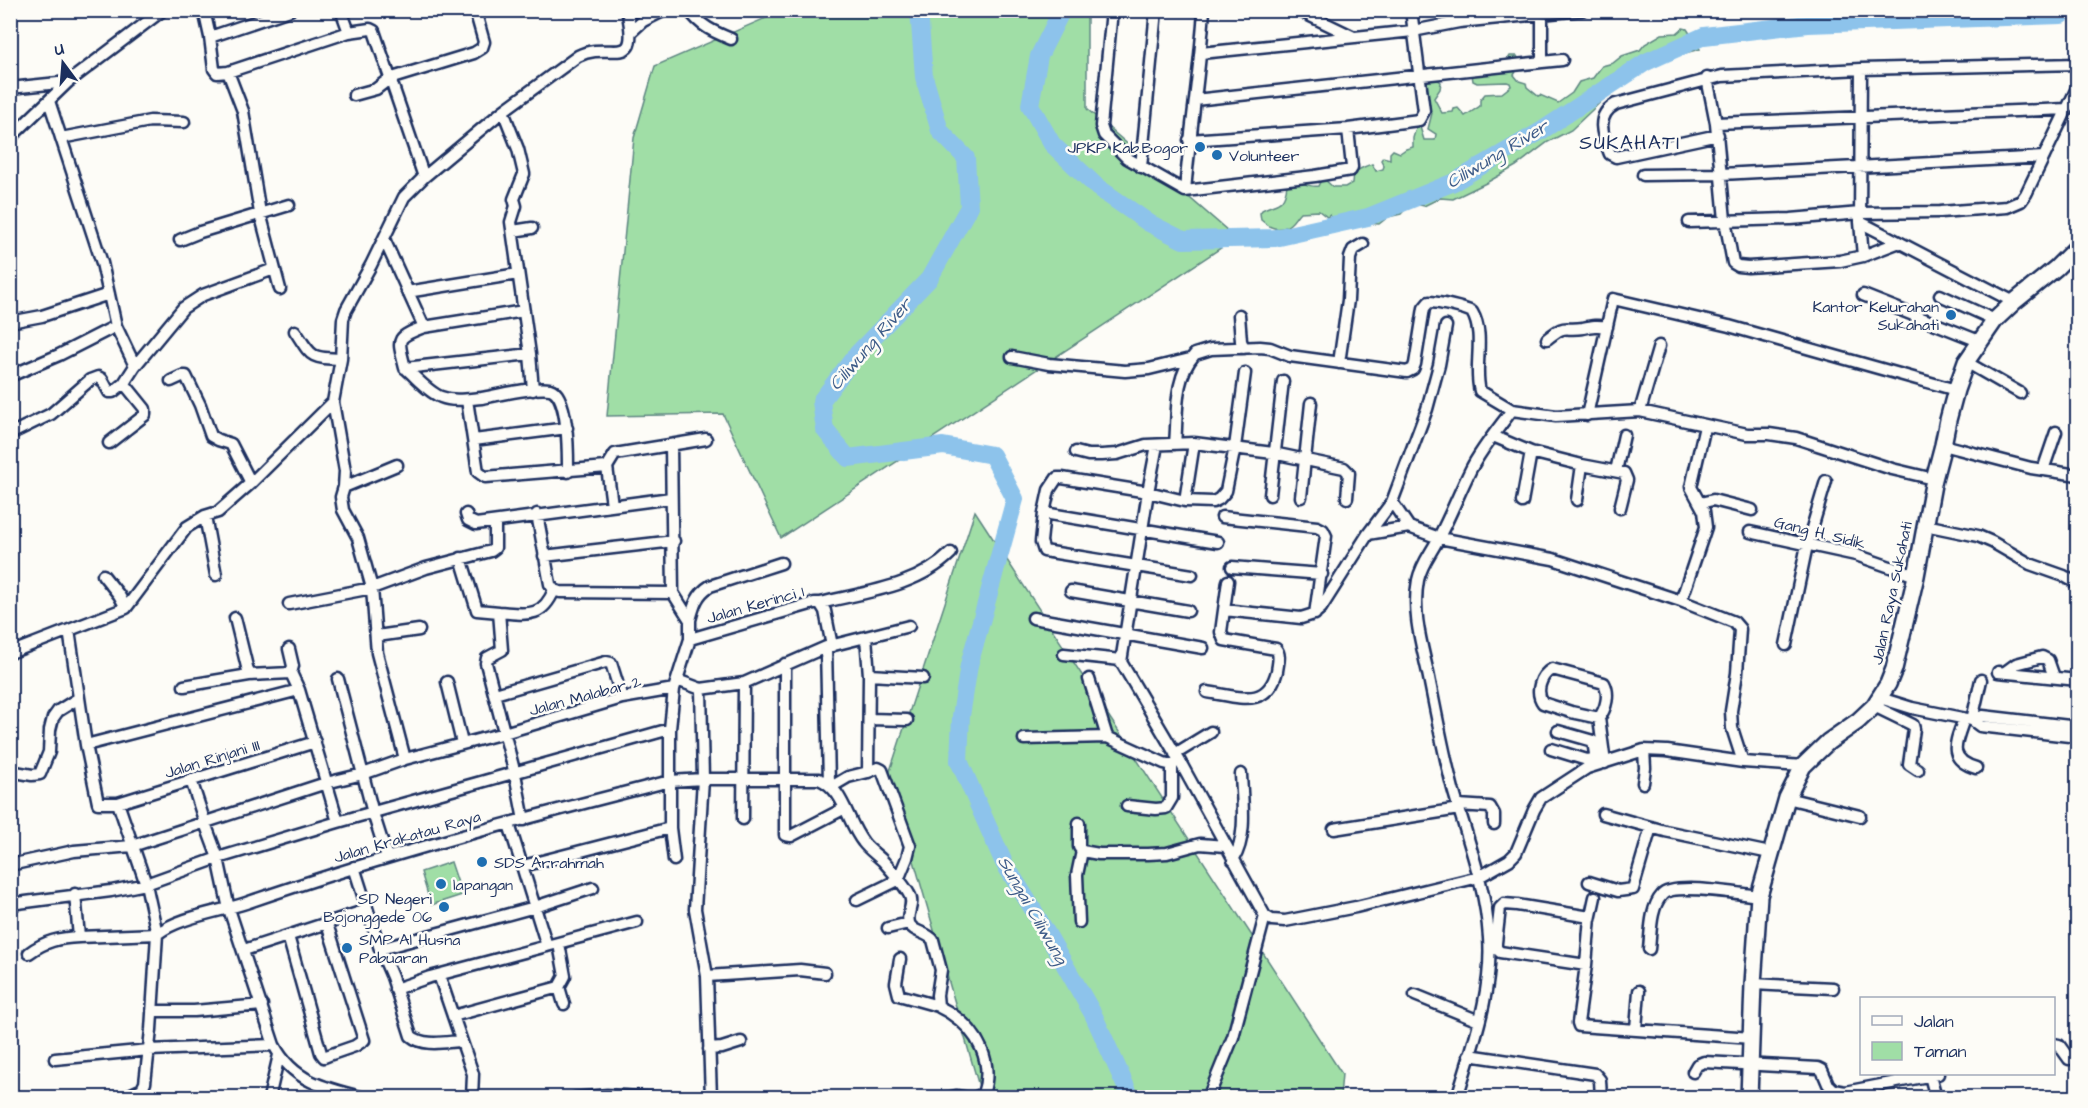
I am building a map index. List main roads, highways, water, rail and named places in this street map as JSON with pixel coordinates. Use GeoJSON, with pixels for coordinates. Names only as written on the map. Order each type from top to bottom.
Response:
{"type":"FeatureCollection","features":[{"type":"Feature","properties":{"kind":"main road","name":"Jalan Raya Sukahati"},"geometry":{"type":"LineString","coordinates":[[1749,1098],[1759,896],[1786,798],[1803,766],[1828,742],[1858,721],[1877,702],[1894,669],[1916,576],[1934,479],[1956,390],[1966,362],[1995,321],[2078,246]]}},
{"type":"Feature","properties":{"kind":"waterway","name":"Ciliwung River"},"geometry":{"type":"LineString","coordinates":[[919,10],[924,77],[940,131],[966,158],[969,207],[929,279],[856,355],[821,401],[825,430],[848,458],[943,446],[992,455],[1015,499],[969,665],[961,716],[959,761],[1004,863],[1093,1014],[1131,1098]]}},
{"type":"Feature","properties":{"kind":"waterway","name":"Ciliwung River"},"geometry":{"type":"LineString","coordinates":[[1062,10],[1039,56],[1030,105],[1052,144],[1097,187],[1149,223],[1183,240],[1275,238],[1368,217],[1454,182],[1541,131],[1646,62],[1704,36],[1808,24],[2061,15],[2067,10]]}},
{"type":"Feature","properties":{"kind":"place","name":"JPKP Kab.Bogor"},"geometry":{"type":"Point","coordinates":[1200,147]}},
{"type":"Feature","properties":{"kind":"place","name":"Volunteer"},"geometry":{"type":"Point","coordinates":[1217,155]}},
{"type":"Feature","properties":{"kind":"place","name":"Kantor Kelurahan Sukahati"},"geometry":{"type":"Point","coordinates":[1951,315]}},
{"type":"Feature","properties":{"kind":"place","name":"SDS Arrahmah"},"geometry":{"type":"Point","coordinates":[482,862]}},
{"type":"Feature","properties":{"kind":"place","name":"lapangan"},"geometry":{"type":"Point","coordinates":[441,884]}},
{"type":"Feature","properties":{"kind":"place","name":"SD Negeri Bojonggede 06"},"geometry":{"type":"Point","coordinates":[444,907]}},
{"type":"Feature","properties":{"kind":"place","name":"SMP Al Husna Pabuaran"},"geometry":{"type":"Point","coordinates":[347,948]}},
{"type":"Feature","properties":{"kind":"district","name":"SUKAHATI"},"geometry":{"type":"Point","coordinates":[1630,142]}},
{"type":"Feature","properties":{"kind":"water label","name":"Sungai Ciliwung"},"geometry":{"type":"Point","coordinates":[1033,910]}}]}
